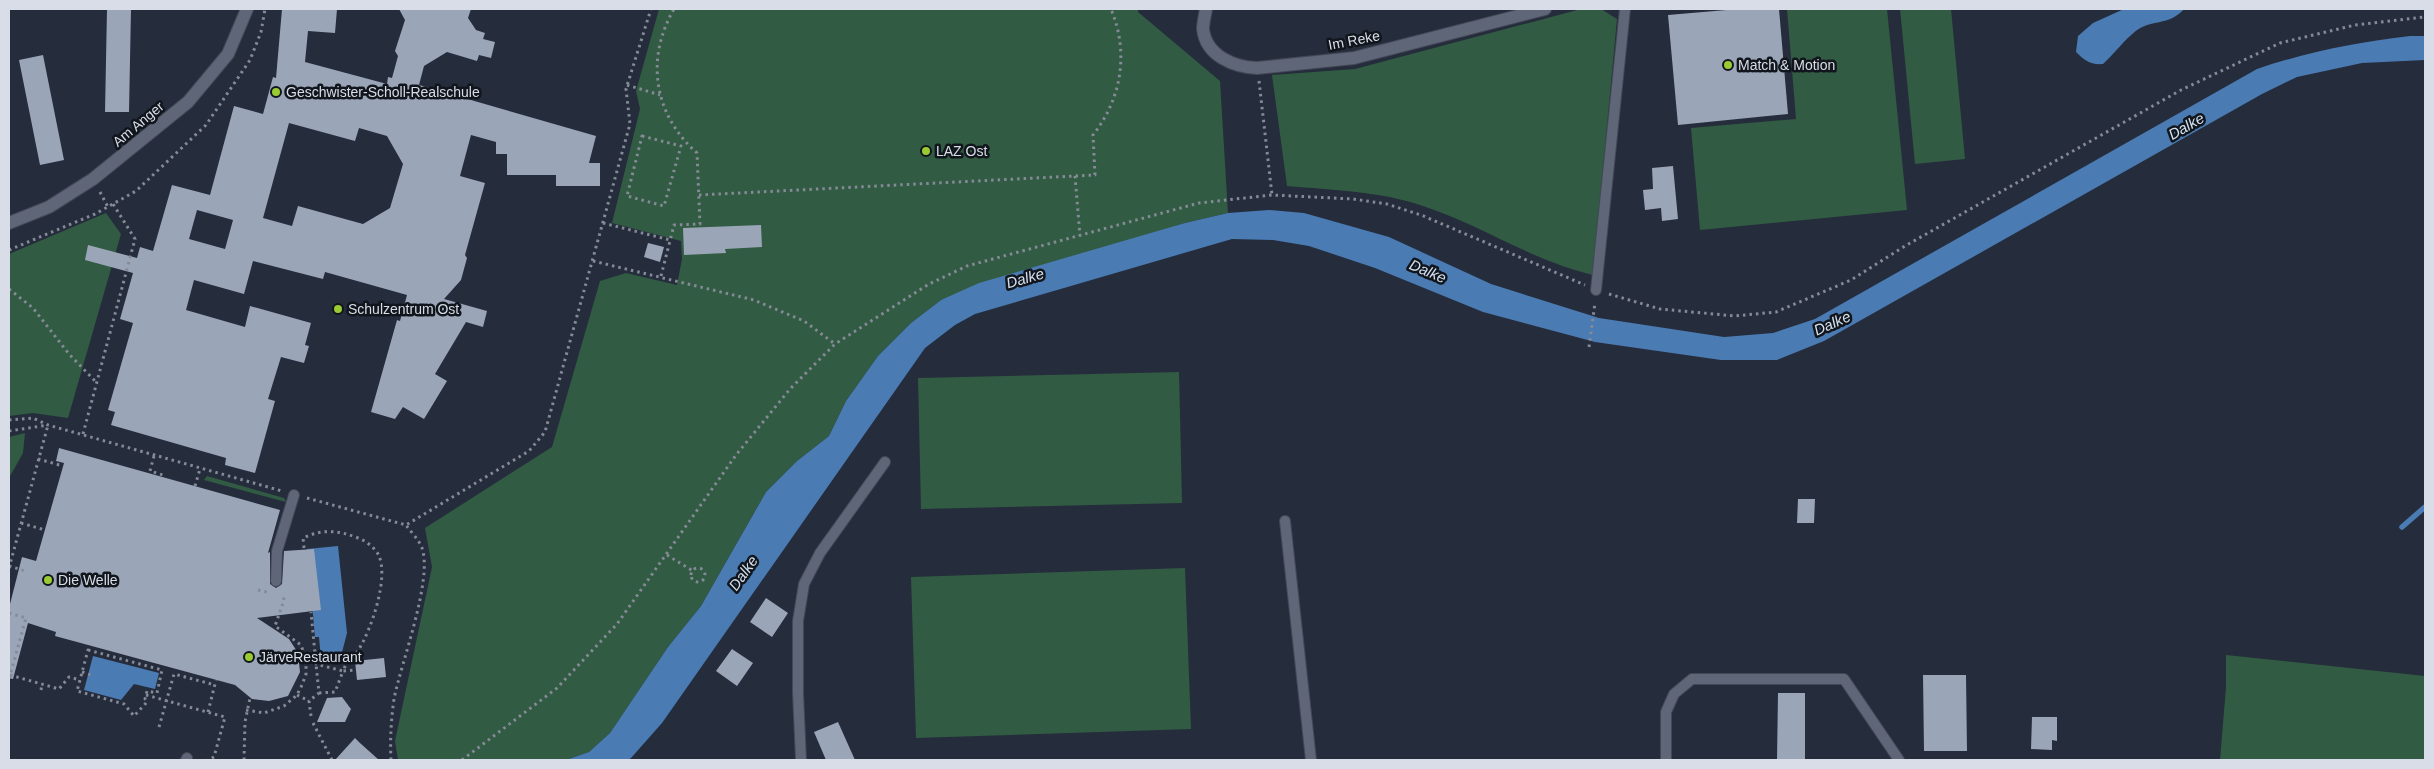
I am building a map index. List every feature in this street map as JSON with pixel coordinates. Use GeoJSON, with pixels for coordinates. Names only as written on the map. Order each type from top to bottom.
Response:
{"type":"FeatureCollection","features":[{"type":"Feature","properties":{"kind":"street","name":"Am Anger"},"geometry":{"type":"LineString","coordinates":[[9,223],[49,207],[93,179],[188,102],[228,54],[247,9]]}},
{"type":"Feature","properties":{"kind":"street","name":"Im Reke"},"geometry":{"type":"LineString","coordinates":[[1203,9],[1204,29],[1210,47],[1221,58],[1242,67],[1257,68],[1354,58],[1545,9]]}},
{"type":"Feature","properties":{"kind":"lane"},"geometry":{"type":"LineString","coordinates":[[1596,290],[1625,9]]}},
{"type":"Feature","properties":{"kind":"lane"},"geometry":{"type":"LineString","coordinates":[[801,760],[798,693],[798,621],[804,584],[820,553],[885,462]]}},
{"type":"Feature","properties":{"kind":"lane"},"geometry":{"type":"LineString","coordinates":[[276,581],[278,551],[294,495]]}},
{"type":"Feature","properties":{"kind":"lane"},"geometry":{"type":"LineString","coordinates":[[1285,521],[1311,760]]}},
{"type":"Feature","properties":{"kind":"lane"},"geometry":{"type":"LineString","coordinates":[[1666,760],[1666,712],[1674,694],[1692,679],[1844,679],[1899,760]]}},
{"type":"Feature","properties":{"kind":"path"},"geometry":{"type":"LineString","coordinates":[[9,250],[113,204],[136,191],[206,125],[250,60],[261,32],[266,9]]}},
{"type":"Feature","properties":{"kind":"path"},"geometry":{"type":"LineString","coordinates":[[406,525],[529,451],[545,432],[630,124],[627,85],[651,9]]}},
{"type":"Feature","properties":{"kind":"path"},"geometry":{"type":"LineString","coordinates":[[661,276],[674,225],[700,224],[697,153],[678,134],[660,95],[657,63],[666,27],[674,9]]}},
{"type":"Feature","properties":{"kind":"path"},"geometry":{"type":"LineString","coordinates":[[699,195],[1095,175],[1093,135],[1104,121],[1117,88],[1122,56],[1121,40],[1112,9]]}},
{"type":"Feature","properties":{"kind":"path"},"geometry":{"type":"LineString","coordinates":[[462,760],[557,688],[617,624],[736,455],[790,389],[834,344],[929,284],[968,266],[1199,204],[1272,194],[1353,199],[1387,204],[1421,215],[1596,290],[1660,309],[1735,316],[1776,312],[1851,280],[1905,246],[2181,90],[2280,43],[2355,25],[2425,17]]}},
{"type":"Feature","properties":{"kind":"path"},"geometry":{"type":"LineString","coordinates":[[1257,68],[1272,194]]}},
{"type":"Feature","properties":{"kind":"path"},"geometry":{"type":"LineString","coordinates":[[627,85],[660,95]]}},
{"type":"Feature","properties":{"kind":"path"},"geometry":{"type":"LineString","coordinates":[[681,146],[642,136],[627,196],[664,206],[681,146],[686,142]]}},
{"type":"Feature","properties":{"kind":"path"},"geometry":{"type":"LineString","coordinates":[[1075,176],[1080,236]]}},
{"type":"Feature","properties":{"kind":"path"},"geometry":{"type":"LineString","coordinates":[[83,434],[135,239],[113,204]]}},
{"type":"Feature","properties":{"kind":"path"},"geometry":{"type":"LineString","coordinates":[[603,223],[670,240]]}},
{"type":"Feature","properties":{"kind":"path"},"geometry":{"type":"LineString","coordinates":[[593,261],[754,300],[804,321],[834,344]]}},
{"type":"Feature","properties":{"kind":"path"},"geometry":{"type":"LineString","coordinates":[[9,289],[33,308],[69,354],[97,383]]}},
{"type":"Feature","properties":{"kind":"path"},"geometry":{"type":"LineString","coordinates":[[1589,347],[1595,302]]}},
{"type":"Feature","properties":{"kind":"path"},"geometry":{"type":"LineString","coordinates":[[9,420],[32,418],[48,425],[154,456],[406,525],[422,548],[423,571],[416,618],[395,697],[389,733],[391,760]]}},
{"type":"Feature","properties":{"kind":"path"},"geometry":{"type":"LineString","coordinates":[[9,431],[48,425]]}},
{"type":"Feature","properties":{"kind":"path"},"geometry":{"type":"LineString","coordinates":[[25,571],[9,567],[48,425]]}},
{"type":"Feature","properties":{"kind":"path"},"geometry":{"type":"LineString","coordinates":[[154,456],[150,471],[163,475],[162,477]]}},
{"type":"Feature","properties":{"kind":"path"},"geometry":{"type":"LineString","coordinates":[[38,459],[63,466]]}},
{"type":"Feature","properties":{"kind":"path"},"geometry":{"type":"LineString","coordinates":[[195,486],[200,469]]}},
{"type":"Feature","properties":{"kind":"path"},"geometry":{"type":"LineString","coordinates":[[21,523],[45,530]]}},
{"type":"Feature","properties":{"kind":"path"},"geometry":{"type":"LineString","coordinates":[[304,548],[303,538],[316,532],[332,531],[348,534],[366,541],[378,554],[382,569],[381,585],[374,616],[358,651],[348,660],[335,692],[319,693],[309,701]]}},
{"type":"Feature","properties":{"kind":"path"},"geometry":{"type":"LineString","coordinates":[[667,555],[693,571]]}},
{"type":"Feature","properties":{"kind":"path"},"geometry":{"type":"LineString","coordinates":[[694,569],[702,569],[705,572],[702,580],[694,580],[692,577],[694,569]]}},
{"type":"Feature","properties":{"kind":"path"},"geometry":{"type":"LineString","coordinates":[[246,710],[264,713],[284,706],[296,695],[306,674],[306,660],[301,645],[275,626],[284,600],[283,594]]}},
{"type":"Feature","properties":{"kind":"path"},"geometry":{"type":"LineString","coordinates":[[311,612],[319,693]]}},
{"type":"Feature","properties":{"kind":"path"},"geometry":{"type":"LineString","coordinates":[[9,613],[26,616],[9,677],[59,689],[69,678],[80,680]]}},
{"type":"Feature","properties":{"kind":"path"},"geometry":{"type":"LineString","coordinates":[[88,650],[98,650],[162,670],[157,693],[147,690],[145,699],[147,702],[134,716],[124,704],[77,690],[82,672],[88,650]]}},
{"type":"Feature","properties":{"kind":"path"},"geometry":{"type":"LineString","coordinates":[[316,664],[343,671],[356,670]]}},
{"type":"Feature","properties":{"kind":"path"},"geometry":{"type":"LineString","coordinates":[[82,672],[94,676]]}},
{"type":"Feature","properties":{"kind":"path"},"geometry":{"type":"LineString","coordinates":[[159,726],[174,674],[215,685]]}},
{"type":"Feature","properties":{"kind":"path"},"geometry":{"type":"LineString","coordinates":[[208,712],[216,680]]}},
{"type":"Feature","properties":{"kind":"path"},"geometry":{"type":"LineString","coordinates":[[41,690],[42,684]]}},
{"type":"Feature","properties":{"kind":"path"},"geometry":{"type":"LineString","coordinates":[[146,695],[224,717],[214,757],[208,760]]}},
{"type":"Feature","properties":{"kind":"path"},"geometry":{"type":"LineString","coordinates":[[296,695],[309,701]]}},
{"type":"Feature","properties":{"kind":"path"},"geometry":{"type":"LineString","coordinates":[[244,760],[246,710],[250,698]]}},
{"type":"Feature","properties":{"kind":"path"},"geometry":{"type":"LineString","coordinates":[[309,701],[311,716]]}},
{"type":"Feature","properties":{"kind":"path"},"geometry":{"type":"LineString","coordinates":[[313,723],[332,760]]}},
{"type":"Feature","properties":{"kind":"green space"},"geometry":{"type":"Polygon","coordinates":[[[659,9],[1138,9],[1138,12],[1220,81],[1228,213],[1185,223],[941,300],[911,323],[878,356],[846,401],[829,436],[797,461],[766,492],[701,606],[668,647],[610,733],[589,752],[566,760],[398,760],[395,741],[432,567],[425,528],[552,447],[600,281],[626,273],[677,285],[682,259],[681,241],[612,223],[640,109],[636,91],[659,9]]]}},
{"type":"Feature","properties":{"kind":"green space"},"geometry":{"type":"Polygon","coordinates":[[[1581,9],[1601,9],[1617,19],[1593,275],[1549,261],[1466,223],[1406,201],[1356,192],[1287,186],[1272,75],[1355,69],[1581,9]]]}},
{"type":"Feature","properties":{"kind":"green space"},"geometry":{"type":"Polygon","coordinates":[[[1787,9],[1887,9],[1907,210],[1700,230],[1691,128],[1796,119],[1787,9]]]}},
{"type":"Feature","properties":{"kind":"green space"},"geometry":{"type":"Polygon","coordinates":[[[1900,9],[1951,9],[1965,159],[1915,164],[1900,9]]]}},
{"type":"Feature","properties":{"kind":"green space"},"geometry":{"type":"Polygon","coordinates":[[[106,213],[121,234],[68,418],[33,413],[9,416],[9,254],[106,213]]]}},
{"type":"Feature","properties":{"kind":"green space"},"geometry":{"type":"Polygon","coordinates":[[[1179,372],[1182,503],[921,509],[918,378],[1179,372]]]}},
{"type":"Feature","properties":{"kind":"green space"},"geometry":{"type":"Polygon","coordinates":[[[25,433],[23,453],[9,478],[9,437],[25,433]]]}},
{"type":"Feature","properties":{"kind":"green space"},"geometry":{"type":"Polygon","coordinates":[[[207,476],[284,498],[286,502],[204,480],[207,476]]]}},
{"type":"Feature","properties":{"kind":"green space"},"geometry":{"type":"Polygon","coordinates":[[[1185,568],[1191,729],[916,738],[911,577],[1185,568]]]}},
{"type":"Feature","properties":{"kind":"green space"},"geometry":{"type":"Polygon","coordinates":[[[2226,655],[2425,676],[2425,760],[2220,760],[2226,687],[2226,655]]]}},
{"type":"Feature","properties":{"kind":"water"},"geometry":{"type":"Polygon","coordinates":[[[2124,9],[2184,9],[2173,18],[2149,24],[2137,30],[2103,64],[2094,64],[2076,52],[2078,36],[2093,23],[2124,9]]]}},
{"type":"Feature","properties":{"kind":"water","name":"Dalke"},"geometry":{"type":"Polygon","coordinates":[[[2410,36],[2425,36],[2425,60],[2362,63],[2297,77],[2262,94],[1824,341],[1777,360],[1721,360],[1595,342],[1483,312],[1375,268],[1309,246],[1273,240],[1232,239],[975,314],[955,325],[925,348],[662,723],[631,758],[628,760],[566,760],[589,752],[610,733],[668,647],[701,606],[766,492],[797,461],[829,436],[846,401],[878,356],[911,323],[941,300],[979,283],[1185,223],[1228,213],[1269,210],[1304,213],[1389,237],[1491,284],[1599,318],[1724,337],[1773,333],[1815,319],[2257,69],[2332,48],[2410,36]]]}},
{"type":"Feature","properties":{"kind":"water"},"geometry":{"type":"Polygon","coordinates":[[[338,546],[347,633],[339,664],[321,659],[319,637],[315,637],[307,549],[338,546]]]}},
{"type":"Feature","properties":{"kind":"water"},"geometry":{"type":"Polygon","coordinates":[[[93,656],[159,673],[155,689],[134,684],[121,700],[84,690],[93,656]]]}},
{"type":"Feature","properties":{"kind":"building"},"geometry":{"type":"Polygon","coordinates":[[[107,9],[131,9],[129,112],[105,112],[107,9]]]}},
{"type":"Feature","properties":{"kind":"building"},"geometry":{"type":"Polygon","coordinates":[[[282,9],[337,9],[335,33],[308,31],[305,62],[387,84],[388,77],[392,78],[398,56],[395,51],[405,20],[399,9],[471,9],[468,18],[476,30],[485,33],[483,39],[495,42],[491,58],[479,55],[477,61],[447,52],[424,66],[419,85],[596,136],[589,163],[600,163],[600,186],[556,186],[556,175],[507,175],[507,154],[496,154],[496,142],[471,135],[460,176],[485,183],[465,255],[467,258],[461,280],[444,299],[487,311],[483,327],[466,322],[435,374],[447,381],[424,419],[403,407],[395,419],[371,412],[397,320],[400,321],[407,295],[325,272],[323,279],[253,261],[244,294],[194,280],[186,310],[245,327],[250,306],[311,323],[305,345],[309,346],[304,363],[281,357],[268,399],[275,401],[255,473],[225,465],[226,458],[111,425],[115,412],[108,410],[133,323],[120,319],[133,273],[85,260],[88,245],[137,258],[140,247],[153,251],[172,185],[210,195],[234,106],[263,114],[273,77],[276,78],[282,9]],[[289,123],[263,218],[292,226],[298,206],[363,224],[390,208],[403,164],[387,136],[359,128],[355,141],[289,123]],[[197,210],[189,239],[225,249],[233,220],[197,210]]]}},
{"type":"Feature","properties":{"kind":"building","name":"Match & Motion"},"geometry":{"type":"Polygon","coordinates":[[[1738,9],[1779,9],[1788,114],[1678,125],[1668,15],[1738,9]]]}},
{"type":"Feature","properties":{"kind":"building"},"geometry":{"type":"Polygon","coordinates":[[[43,55],[64,160],[40,165],[19,60],[43,55]]]}},
{"type":"Feature","properties":{"kind":"building"},"geometry":{"type":"Polygon","coordinates":[[[1673,166],[1678,219],[1662,221],[1661,208],[1645,210],[1643,190],[1653,189],[1652,168],[1673,166]]]}},
{"type":"Feature","properties":{"kind":"building"},"geometry":{"type":"Polygon","coordinates":[[[761,225],[762,247],[725,249],[726,253],[684,255],[683,228],[761,225]]]}},
{"type":"Feature","properties":{"kind":"building"},"geometry":{"type":"Polygon","coordinates":[[[648,243],[664,247],[660,262],[644,257],[648,243]]]}},
{"type":"Feature","properties":{"kind":"building"},"geometry":{"type":"Polygon","coordinates":[[[59,448],[280,510],[268,553],[270,552],[270,584],[276,588],[282,584],[284,551],[314,549],[321,610],[257,618],[289,639],[298,653],[300,672],[288,696],[269,701],[252,699],[235,685],[55,636],[56,632],[28,623],[13,679],[9,678],[9,608],[22,557],[36,561],[64,463],[56,461],[59,448]]]}},
{"type":"Feature","properties":{"kind":"building"},"geometry":{"type":"Polygon","coordinates":[[[1798,499],[1815,499],[1814,523],[1797,523],[1798,499]]]}},
{"type":"Feature","properties":{"kind":"building"},"geometry":{"type":"Polygon","coordinates":[[[766,598],[788,613],[772,637],[750,622],[766,598]]]}},
{"type":"Feature","properties":{"kind":"building"},"geometry":{"type":"Polygon","coordinates":[[[732,649],[753,663],[737,686],[716,671],[732,649]]]}},
{"type":"Feature","properties":{"kind":"building"},"geometry":{"type":"Polygon","coordinates":[[[384,658],[386,677],[357,680],[355,661],[384,658]]]}},
{"type":"Feature","properties":{"kind":"building"},"geometry":{"type":"Polygon","coordinates":[[[1923,675],[1966,675],[1967,751],[1924,751],[1923,675]]]}},
{"type":"Feature","properties":{"kind":"building"},"geometry":{"type":"Polygon","coordinates":[[[1778,693],[1805,693],[1805,760],[1777,760],[1778,693]]]}},
{"type":"Feature","properties":{"kind":"building"},"geometry":{"type":"Polygon","coordinates":[[[342,697],[351,709],[345,722],[317,722],[327,698],[342,697]]]}},
{"type":"Feature","properties":{"kind":"building"},"geometry":{"type":"Polygon","coordinates":[[[2032,717],[2057,717],[2057,741],[2052,740],[2052,750],[2031,749],[2032,717]]]}},
{"type":"Feature","properties":{"kind":"building"},"geometry":{"type":"Polygon","coordinates":[[[838,722],[855,760],[826,760],[814,732],[838,722]]]}},
{"type":"Feature","properties":{"kind":"building"},"geometry":{"type":"Polygon","coordinates":[[[355,738],[360,743],[379,760],[335,760],[355,738]]]}},
{"type":"Feature","properties":{"kind":"waterway"},"geometry":{"type":"LineString","coordinates":[[2402,527],[2425,507]]}},
{"type":"Feature","properties":{"kind":"place","name":"Match & Motion"},"geometry":{"type":"Point","coordinates":[1728,65]}},
{"type":"Feature","properties":{"kind":"place","name":"Geschwister-Scholl-Realschule"},"geometry":{"type":"Point","coordinates":[276,92]}},
{"type":"Feature","properties":{"kind":"place","name":"LAZ Ost"},"geometry":{"type":"Point","coordinates":[926,151]}},
{"type":"Feature","properties":{"kind":"place","name":"Schulzentrum Ost"},"geometry":{"type":"Point","coordinates":[338,309]}},
{"type":"Feature","properties":{"kind":"place","name":"Die Welle"},"geometry":{"type":"Point","coordinates":[48,580]}},
{"type":"Feature","properties":{"kind":"place","name":"JärveRestaurant"},"geometry":{"type":"Point","coordinates":[249,657]}}]}
